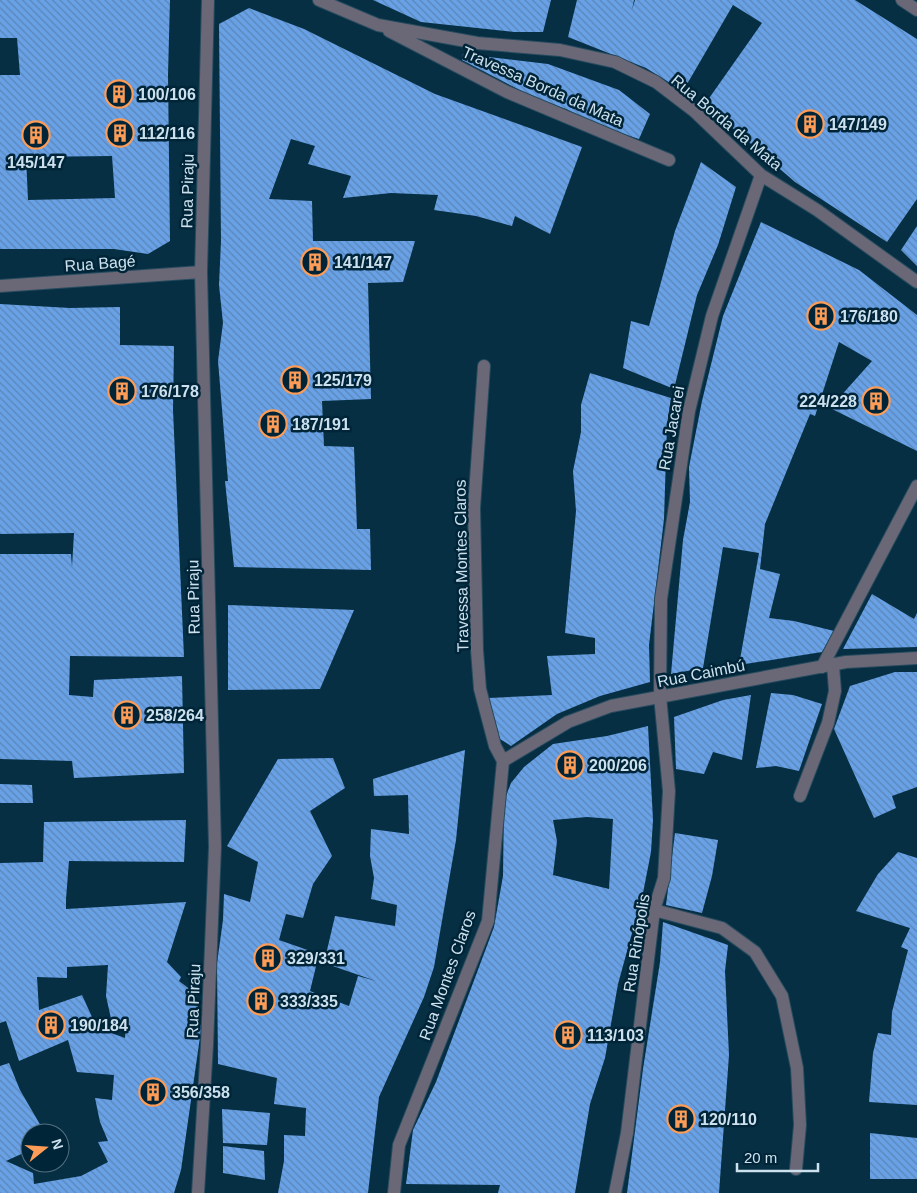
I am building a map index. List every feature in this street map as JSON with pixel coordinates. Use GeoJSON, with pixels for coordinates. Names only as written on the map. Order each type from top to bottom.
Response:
{"type":"FeatureCollection","features":[{"type":"Feature","properties":{"kind":"street","name":"Rua Piraju"},"geometry":{"type":"LineString","coordinates":[[198,1193],[207,1045],[215,847],[201,272],[208,0]]}},
{"type":"Feature","properties":{"kind":"street","name":"Rua Borda da Mata"},"geometry":{"type":"LineString","coordinates":[[319,0],[378,25],[477,43],[560,50],[614,62],[656,82],[694,111],[761,174],[817,210],[917,282]]}},
{"type":"Feature","properties":{"kind":"street"},"geometry":{"type":"LineString","coordinates":[[902,0],[917,10]]}},
{"type":"Feature","properties":{"kind":"street","name":"Travessa Borda da Mata"},"geometry":{"type":"LineString","coordinates":[[378,25],[507,92],[669,160]]}},
{"type":"Feature","properties":{"kind":"street","name":"Rua Jacarei"},"geometry":{"type":"LineString","coordinates":[[660,696],[661,599],[689,411],[712,316],[761,174]]}},
{"type":"Feature","properties":{"kind":"street","name":"Rua Bagé"},"geometry":{"type":"LineString","coordinates":[[0,286],[201,272]]}},
{"type":"Feature","properties":{"kind":"street","name":"Travessa Montes Claros"},"geometry":{"type":"LineString","coordinates":[[484,366],[474,508],[477,650],[480,689],[494,746],[503,761]]}},
{"type":"Feature","properties":{"kind":"street"},"geometry":{"type":"LineString","coordinates":[[800,796],[828,723],[835,691],[828,666],[917,486]]}},
{"type":"Feature","properties":{"kind":"street","name":"Rua Caimbú"},"geometry":{"type":"LineString","coordinates":[[503,761],[568,722],[612,706],[828,666],[917,658]]}},
{"type":"Feature","properties":{"kind":"street","name":"Rua Rinópolis"},"geometry":{"type":"LineString","coordinates":[[615,1193],[627,1133],[654,910],[664,878],[669,791],[660,696]]}},
{"type":"Feature","properties":{"kind":"street","name":"Rua Montes Claros"},"geometry":{"type":"LineString","coordinates":[[394,1193],[399,1145],[488,921],[503,761]]}},
{"type":"Feature","properties":{"kind":"street"},"geometry":{"type":"LineString","coordinates":[[654,910],[722,928],[755,952],[782,996],[797,1068],[800,1125],[796,1169]]}},
{"type":"Feature","properties":{"kind":"building"},"geometry":{"type":"Polygon","coordinates":[[[0,0],[170,0],[168,75],[170,241],[148,254],[114,249],[0,249],[0,75],[20,75],[17,38],[0,38],[0,0]],[[112,156],[26,157],[28,200],[115,198],[112,156]]]}},
{"type":"Feature","properties":{"kind":"building"},"geometry":{"type":"Polygon","coordinates":[[[373,0],[551,0],[543,32],[514,32],[421,22],[373,0]]]}},
{"type":"Feature","properties":{"kind":"building"},"geometry":{"type":"Polygon","coordinates":[[[577,0],[634,0],[632,10],[635,0],[855,0],[917,39],[917,199],[887,242],[795,182],[705,104],[762,23],[733,5],[683,91],[646,68],[568,37],[577,0]]]}},
{"type":"Feature","properties":{"kind":"building"},"geometry":{"type":"Polygon","coordinates":[[[249,8],[304,29],[435,94],[582,147],[550,234],[515,216],[512,226],[476,216],[434,210],[438,195],[391,193],[343,198],[351,176],[308,164],[315,146],[291,139],[269,199],[312,201],[313,241],[415,241],[403,282],[368,283],[371,399],[322,401],[324,446],[354,447],[357,529],[370,529],[371,570],[234,567],[225,481],[228,481],[218,361],[223,323],[219,285],[221,241],[219,24],[249,8]]]}},
{"type":"Feature","properties":{"kind":"building"},"geometry":{"type":"Polygon","coordinates":[[[463,54],[548,64],[619,90],[650,114],[639,139],[605,128],[566,109],[537,99],[462,60],[463,54]]]}},
{"type":"Feature","properties":{"kind":"building"},"geometry":{"type":"Polygon","coordinates":[[[701,162],[736,187],[718,245],[697,295],[674,389],[623,368],[631,321],[649,326],[675,231],[701,162]]]}},
{"type":"Feature","properties":{"kind":"building"},"geometry":{"type":"Polygon","coordinates":[[[761,222],[859,270],[917,315],[917,451],[830,408],[872,361],[839,342],[815,416],[810,414],[765,524],[760,569],[780,574],[769,618],[794,621],[834,631],[822,652],[739,665],[759,553],[723,547],[703,668],[671,674],[683,540],[690,502],[689,467],[702,401],[723,316],[761,222]]]}},
{"type":"Feature","properties":{"kind":"building"},"geometry":{"type":"Polygon","coordinates":[[[917,226],[917,266],[901,250],[917,226]]]}},
{"type":"Feature","properties":{"kind":"building"},"geometry":{"type":"Polygon","coordinates":[[[0,304],[70,308],[120,307],[120,345],[174,346],[173,410],[184,657],[70,656],[69,695],[93,697],[94,680],[182,676],[184,773],[74,778],[72,761],[0,759],[0,554],[71,554],[72,567],[74,533],[0,534],[0,304]]]}},
{"type":"Feature","properties":{"kind":"building"},"geometry":{"type":"Polygon","coordinates":[[[590,373],[671,398],[667,425],[664,519],[649,645],[650,682],[600,696],[557,714],[511,746],[500,739],[489,698],[552,695],[547,656],[595,654],[595,638],[565,633],[576,511],[573,471],[581,432],[581,405],[590,373]]]}},
{"type":"Feature","properties":{"kind":"building"},"geometry":{"type":"Polygon","coordinates":[[[872,594],[914,619],[917,613],[917,647],[843,649],[872,594]]]}},
{"type":"Feature","properties":{"kind":"building"},"geometry":{"type":"Polygon","coordinates":[[[228,605],[354,610],[320,689],[228,690],[228,605]]]}},
{"type":"Feature","properties":{"kind":"building"},"geometry":{"type":"Polygon","coordinates":[[[895,672],[917,672],[917,787],[892,796],[896,808],[874,818],[834,729],[850,686],[895,672]]]}},
{"type":"Feature","properties":{"kind":"building"},"geometry":{"type":"Polygon","coordinates":[[[771,693],[793,695],[822,704],[799,771],[776,766],[756,768],[771,693]]]}},
{"type":"Feature","properties":{"kind":"building"},"geometry":{"type":"Polygon","coordinates":[[[751,695],[742,760],[713,752],[704,774],[676,769],[674,717],[723,700],[751,695]]]}},
{"type":"Feature","properties":{"kind":"building"},"geometry":{"type":"Polygon","coordinates":[[[648,726],[653,820],[651,852],[643,893],[618,984],[605,1058],[590,1104],[575,1193],[498,1193],[500,1185],[406,1184],[413,1130],[436,1082],[494,927],[503,876],[504,801],[511,783],[524,767],[553,744],[607,736],[648,726]],[[587,817],[553,820],[557,841],[553,875],[609,889],[613,819],[587,817]]]}},
{"type":"Feature","properties":{"kind":"building"},"geometry":{"type":"Polygon","coordinates":[[[465,750],[456,840],[434,967],[424,997],[379,1097],[368,1193],[278,1193],[284,1161],[284,1135],[305,1136],[306,1108],[274,1104],[277,1078],[218,1064],[217,963],[223,920],[224,894],[250,902],[258,862],[227,846],[278,759],[333,758],[345,788],[310,811],[332,856],[313,884],[303,918],[286,914],[279,940],[319,954],[310,991],[349,1006],[358,976],[376,981],[324,963],[335,916],[395,926],[397,905],[371,899],[374,878],[370,856],[371,829],[409,834],[408,795],[374,796],[373,779],[465,750]]]}},
{"type":"Feature","properties":{"kind":"building"},"geometry":{"type":"Polygon","coordinates":[[[0,784],[32,785],[33,803],[0,803],[0,784]]]}},
{"type":"Feature","properties":{"kind":"building"},"geometry":{"type":"Polygon","coordinates":[[[186,820],[184,862],[69,861],[66,899],[66,909],[186,902],[167,962],[181,977],[179,981],[196,994],[201,1030],[181,1170],[174,1193],[0,1193],[0,1066],[9,1063],[20,1090],[39,1123],[20,1123],[20,1155],[6,1161],[20,1167],[20,1173],[33,1173],[34,1184],[81,1176],[108,1162],[98,1142],[108,1141],[100,1122],[95,1098],[112,1100],[114,1075],[77,1072],[68,1040],[19,1061],[6,1021],[0,1023],[0,863],[43,862],[44,822],[186,820]],[[108,965],[67,967],[67,978],[37,977],[39,1010],[82,995],[97,1028],[125,1038],[126,1024],[112,1023],[106,996],[108,965]]]}},
{"type":"Feature","properties":{"kind":"building"},"geometry":{"type":"Polygon","coordinates":[[[675,833],[718,840],[712,876],[702,913],[666,905],[675,833]]]}},
{"type":"Feature","properties":{"kind":"building"},"geometry":{"type":"Polygon","coordinates":[[[898,852],[917,858],[917,1105],[869,1102],[873,1053],[878,1033],[891,1035],[892,1012],[908,950],[901,947],[910,928],[856,911],[878,874],[898,852]]]}},
{"type":"Feature","properties":{"kind":"building"},"geometry":{"type":"Polygon","coordinates":[[[663,922],[728,945],[725,971],[729,1055],[719,1193],[627,1193],[643,1069],[660,962],[663,922]]]}},
{"type":"Feature","properties":{"kind":"building"},"geometry":{"type":"Polygon","coordinates":[[[222,1109],[270,1113],[267,1145],[223,1143],[222,1109]]]}},
{"type":"Feature","properties":{"kind":"building"},"geometry":{"type":"Polygon","coordinates":[[[870,1133],[917,1138],[917,1179],[870,1179],[870,1133]]]}},
{"type":"Feature","properties":{"kind":"building"},"geometry":{"type":"Polygon","coordinates":[[[223,1146],[264,1151],[265,1180],[223,1173],[223,1146]]]}},
{"type":"Feature","properties":{"kind":"place","name":"100/106"},"geometry":{"type":"Point","coordinates":[119,94]}},
{"type":"Feature","properties":{"kind":"place","name":"147/149"},"geometry":{"type":"Point","coordinates":[810,124]}},
{"type":"Feature","properties":{"kind":"place","name":"112/116"},"geometry":{"type":"Point","coordinates":[120,133]}},
{"type":"Feature","properties":{"kind":"place","name":"145/147"},"geometry":{"type":"Point","coordinates":[36,135]}},
{"type":"Feature","properties":{"kind":"place","name":"141/147"},"geometry":{"type":"Point","coordinates":[315,262]}},
{"type":"Feature","properties":{"kind":"place","name":"176/180"},"geometry":{"type":"Point","coordinates":[821,316]}},
{"type":"Feature","properties":{"kind":"place","name":"125/179"},"geometry":{"type":"Point","coordinates":[295,380]}},
{"type":"Feature","properties":{"kind":"place","name":"176/178"},"geometry":{"type":"Point","coordinates":[122,391]}},
{"type":"Feature","properties":{"kind":"place","name":"224/228"},"geometry":{"type":"Point","coordinates":[876,401]}},
{"type":"Feature","properties":{"kind":"place","name":"187/191"},"geometry":{"type":"Point","coordinates":[273,424]}},
{"type":"Feature","properties":{"kind":"place","name":"258/264"},"geometry":{"type":"Point","coordinates":[127,715]}},
{"type":"Feature","properties":{"kind":"place","name":"200/206"},"geometry":{"type":"Point","coordinates":[570,765]}},
{"type":"Feature","properties":{"kind":"place","name":"329/331"},"geometry":{"type":"Point","coordinates":[268,958]}},
{"type":"Feature","properties":{"kind":"place","name":"333/335"},"geometry":{"type":"Point","coordinates":[261,1001]}},
{"type":"Feature","properties":{"kind":"place","name":"190/184"},"geometry":{"type":"Point","coordinates":[51,1025]}},
{"type":"Feature","properties":{"kind":"place","name":"113/103"},"geometry":{"type":"Point","coordinates":[568,1035]}},
{"type":"Feature","properties":{"kind":"place","name":"356/358"},"geometry":{"type":"Point","coordinates":[153,1092]}},
{"type":"Feature","properties":{"kind":"place","name":"120/110"},"geometry":{"type":"Point","coordinates":[681,1119]}}]}
